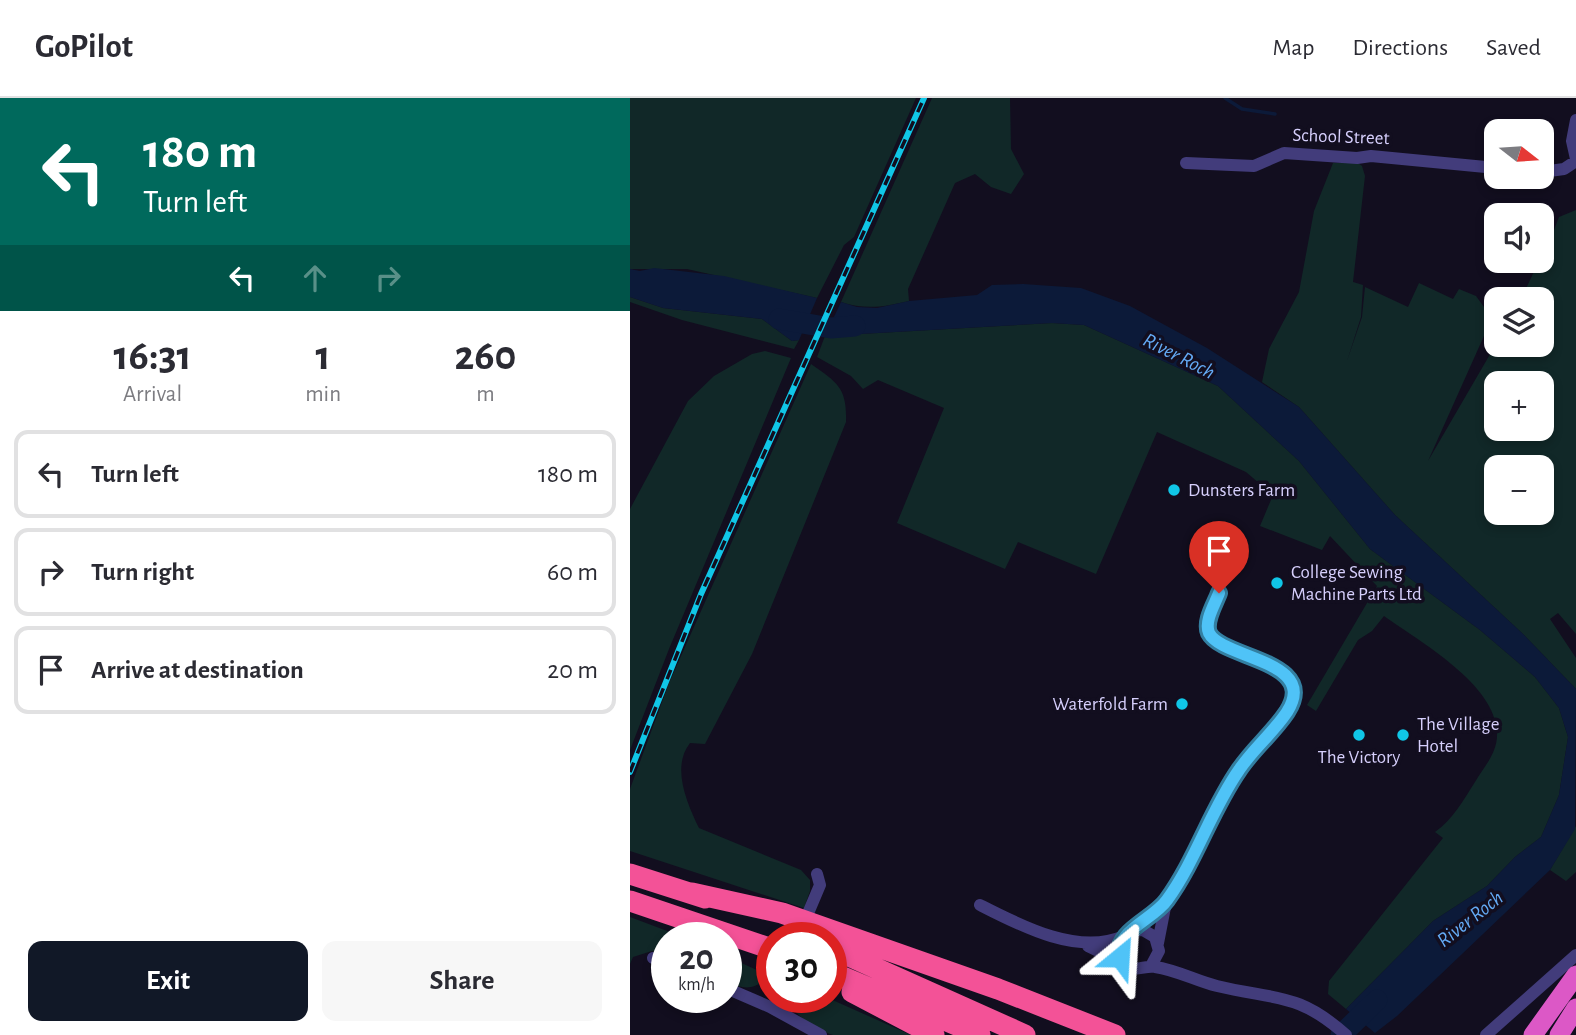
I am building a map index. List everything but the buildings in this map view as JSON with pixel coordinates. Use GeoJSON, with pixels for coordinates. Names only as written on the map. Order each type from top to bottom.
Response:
{"type":"FeatureCollection","features":[{"type":"Feature","properties":{"kind":"highway"},"geometry":{"type":"LineString","coordinates":[[630,874],[692,893],[767,922]]}},
{"type":"Feature","properties":{"kind":"highway"},"geometry":{"type":"LineString","coordinates":[[692,893],[782,913],[998,989],[1115,1035]]}},
{"type":"Feature","properties":{"kind":"highway"},"geometry":{"type":"LineString","coordinates":[[630,901],[756,944]]}},
{"type":"Feature","properties":{"kind":"highway"},"geometry":{"type":"LineString","coordinates":[[847,954],[1025,1035]]}},
{"type":"Feature","properties":{"kind":"highway"},"geometry":{"type":"LineString","coordinates":[[1533,1035],[1576,975]]}},
{"type":"Feature","properties":{"kind":"highway"},"geometry":{"type":"LineString","coordinates":[[847,979],[980,1035]]}},
{"type":"Feature","properties":{"kind":"highway"},"geometry":{"type":"LineString","coordinates":[[847,989],[934,1035]]}},
{"type":"Feature","properties":{"kind":"highway"},"geometry":{"type":"LineString","coordinates":[[1559,1035],[1576,1008]]}},
{"type":"Feature","properties":{"kind":"street"},"geometry":{"type":"LineString","coordinates":[[1554,170],[1564,169],[1576,160],[1572,141],[1576,120]]}},
{"type":"Feature","properties":{"kind":"street","name":"School Street"},"geometry":{"type":"LineString","coordinates":[[1186,163],[1254,166],[1284,153],[1357,158],[1371,156],[1484,167]]}},
{"type":"Feature","properties":{"kind":"street"},"geometry":{"type":"LineString","coordinates":[[1151,966],[1157,958],[1166,902],[1239,770],[1288,711],[1292,699],[1290,684],[1280,670],[1219,643],[1210,634],[1208,622],[1219,593]]}},
{"type":"Feature","properties":{"kind":"street"},"geometry":{"type":"LineString","coordinates":[[809,911],[820,885],[817,874]]}},
{"type":"Feature","properties":{"kind":"street"},"geometry":{"type":"LineString","coordinates":[[1081,943],[1101,944],[1124,936],[1136,929],[1166,902]]}},
{"type":"Feature","properties":{"kind":"street"},"geometry":{"type":"LineString","coordinates":[[980,905],[1031,929],[1081,943],[1138,970],[1151,966],[1182,973],[1215,986],[1301,1003],[1322,1014],[1346,1035]]}},
{"type":"Feature","properties":{"kind":"street"},"geometry":{"type":"LineString","coordinates":[[1136,929],[1149,932],[1182,973]]}},
{"type":"Feature","properties":{"kind":"street"},"geometry":{"type":"LineString","coordinates":[[1123,963],[1118,951],[1124,936]]}},
{"type":"Feature","properties":{"kind":"street"},"geometry":{"type":"LineString","coordinates":[[1486,1035],[1576,955]]}},
{"type":"Feature","properties":{"kind":"street"},"geometry":{"type":"LineString","coordinates":[[788,1013],[821,1035]]}},
{"type":"Feature","properties":{"kind":"green space"},"geometry":{"type":"Polygon","coordinates":[[[630,98],[916,98],[854,237],[844,245],[817,298],[687,269],[630,269],[630,98]]]}},
{"type":"Feature","properties":{"kind":"green space"},"geometry":{"type":"Polygon","coordinates":[[[932,98],[1010,98],[1011,149],[1024,174],[1011,194],[991,187],[975,174],[955,183],[908,289],[909,301],[875,307],[841,302],[932,98]]]}},
{"type":"Feature","properties":{"kind":"green space"},"geometry":{"type":"Polygon","coordinates":[[[1333,163],[1358,163],[1365,176],[1353,282],[1363,285],[1361,317],[1347,361],[1362,317],[1365,287],[1408,307],[1419,283],[1453,299],[1459,289],[1476,296],[1484,307],[1484,336],[1428,461],[1488,357],[1554,357],[1554,287],[1527,287],[1533,273],[1554,273],[1554,230],[1559,217],[1576,210],[1576,634],[1558,613],[1550,619],[1576,658],[1576,689],[1523,634],[1395,515],[1299,407],[1262,382],[1269,349],[1299,292],[1314,211],[1333,163]]]}},
{"type":"Feature","properties":{"kind":"green space"},"geometry":{"type":"Polygon","coordinates":[[[630,297],[663,308],[762,319],[792,341],[799,340],[794,349],[682,320],[630,302],[630,297]]]}},
{"type":"Feature","properties":{"kind":"green space"},"geometry":{"type":"Polygon","coordinates":[[[1052,323],[1084,325],[1218,386],[1299,461],[1370,549],[1480,630],[1535,677],[1559,708],[1568,737],[1559,795],[1541,837],[1515,857],[1487,886],[1433,921],[1346,1009],[1328,994],[1329,981],[1443,838],[1435,832],[1457,809],[1493,753],[1497,733],[1493,715],[1484,698],[1454,666],[1384,616],[1372,631],[1358,640],[1316,711],[1307,705],[1377,586],[1330,536],[1322,550],[1260,526],[1273,495],[1246,472],[1157,432],[1096,574],[1018,542],[1005,569],[897,523],[944,408],[878,380],[863,389],[851,376],[817,357],[825,336],[1052,323]]]}},
{"type":"Feature","properties":{"kind":"green space"},"geometry":{"type":"Polygon","coordinates":[[[765,351],[791,358],[669,649],[630,750],[630,509],[688,401],[714,376],[752,354],[765,351]]]}},
{"type":"Feature","properties":{"kind":"green space"},"geometry":{"type":"Polygon","coordinates":[[[811,364],[839,387],[845,401],[846,422],[752,654],[705,744],[690,743],[684,753],[681,774],[690,808],[699,828],[801,870],[810,880],[810,891],[804,908],[630,851],[630,789],[669,683],[811,364]]]}},
{"type":"Feature","properties":{"kind":"green space"},"geometry":{"type":"Polygon","coordinates":[[[1576,826],[1576,872],[1566,881],[1550,870],[1576,826]]]}},
{"type":"Feature","properties":{"kind":"green space"},"geometry":{"type":"Polygon","coordinates":[[[630,917],[651,925],[651,951],[633,957],[630,964],[630,917]]]}},
{"type":"Feature","properties":{"kind":"green space"},"geometry":{"type":"Polygon","coordinates":[[[742,963],[756,970],[756,985],[742,986],[742,963]]]}},
{"type":"Feature","properties":{"kind":"green space"},"geometry":{"type":"Polygon","coordinates":[[[847,1006],[911,1035],[833,1035],[806,1021],[797,1013],[847,1013],[847,1006]]]}},
{"type":"Feature","properties":{"kind":"water"},"geometry":{"type":"Polygon","coordinates":[[[654,268],[724,276],[817,298],[799,340],[792,341],[762,319],[663,308],[630,297],[630,269],[640,271],[654,268]]]}},
{"type":"Feature","properties":{"kind":"water"},"geometry":{"type":"Polygon","coordinates":[[[992,285],[1081,288],[1130,306],[1207,348],[1299,407],[1395,515],[1523,634],[1576,689],[1575,829],[1550,870],[1397,1016],[1375,1033],[1346,1009],[1433,921],[1487,886],[1515,857],[1541,837],[1559,795],[1568,737],[1559,708],[1535,677],[1480,630],[1370,549],[1299,461],[1218,386],[1084,325],[1052,323],[825,336],[841,302],[857,307],[877,308],[909,301],[977,295],[992,285]]]}},
{"type":"Feature","properties":{"kind":"waterway"},"geometry":{"type":"LineString","coordinates":[[1225,98],[1242,109],[1275,114]]}},
{"type":"Feature","properties":{"kind":"waterway","name":"River Roch"},"geometry":{"type":"LineString","coordinates":[[779,319],[831,328],[855,326]]}},
{"type":"Feature","properties":{"kind":"waterway","name":"River Roch"},"geometry":{"type":"LineString","coordinates":[[1341,1035],[1377,1000]]}},
{"type":"Feature","properties":{"kind":"tunnel"},"geometry":{"type":"LineString","coordinates":[[804,922],[807,915]]}},
{"type":"Feature","properties":{"kind":"railway"},"geometry":{"type":"LineString","coordinates":[[630,772],[701,594],[924,98]]}},
{"type":"Feature","properties":{"kind":"place","name":"Dunsters Farm"},"geometry":{"type":"Point","coordinates":[1174,490]}},
{"type":"Feature","properties":{"kind":"place","name":"College Sewing Machine Parts Ltd"},"geometry":{"type":"Point","coordinates":[1277,583]}},
{"type":"Feature","properties":{"kind":"place","name":"Waterfold Farm"},"geometry":{"type":"Point","coordinates":[1182,704]}},
{"type":"Feature","properties":{"kind":"place","name":"The Victory"},"geometry":{"type":"Point","coordinates":[1359,735]}},
{"type":"Feature","properties":{"kind":"place","name":"The Village Hotel"},"geometry":{"type":"Point","coordinates":[1403,735]}},
{"type":"Feature","properties":{"kind":"route"},"geometry":{"type":"LineString","coordinates":[[1120,957],[1119,944],[1124,936],[1136,929],[1166,902],[1239,770],[1288,711],[1292,699],[1290,684],[1280,670],[1272,664],[1219,643],[1210,634],[1208,622],[1219,593]]}}]}
